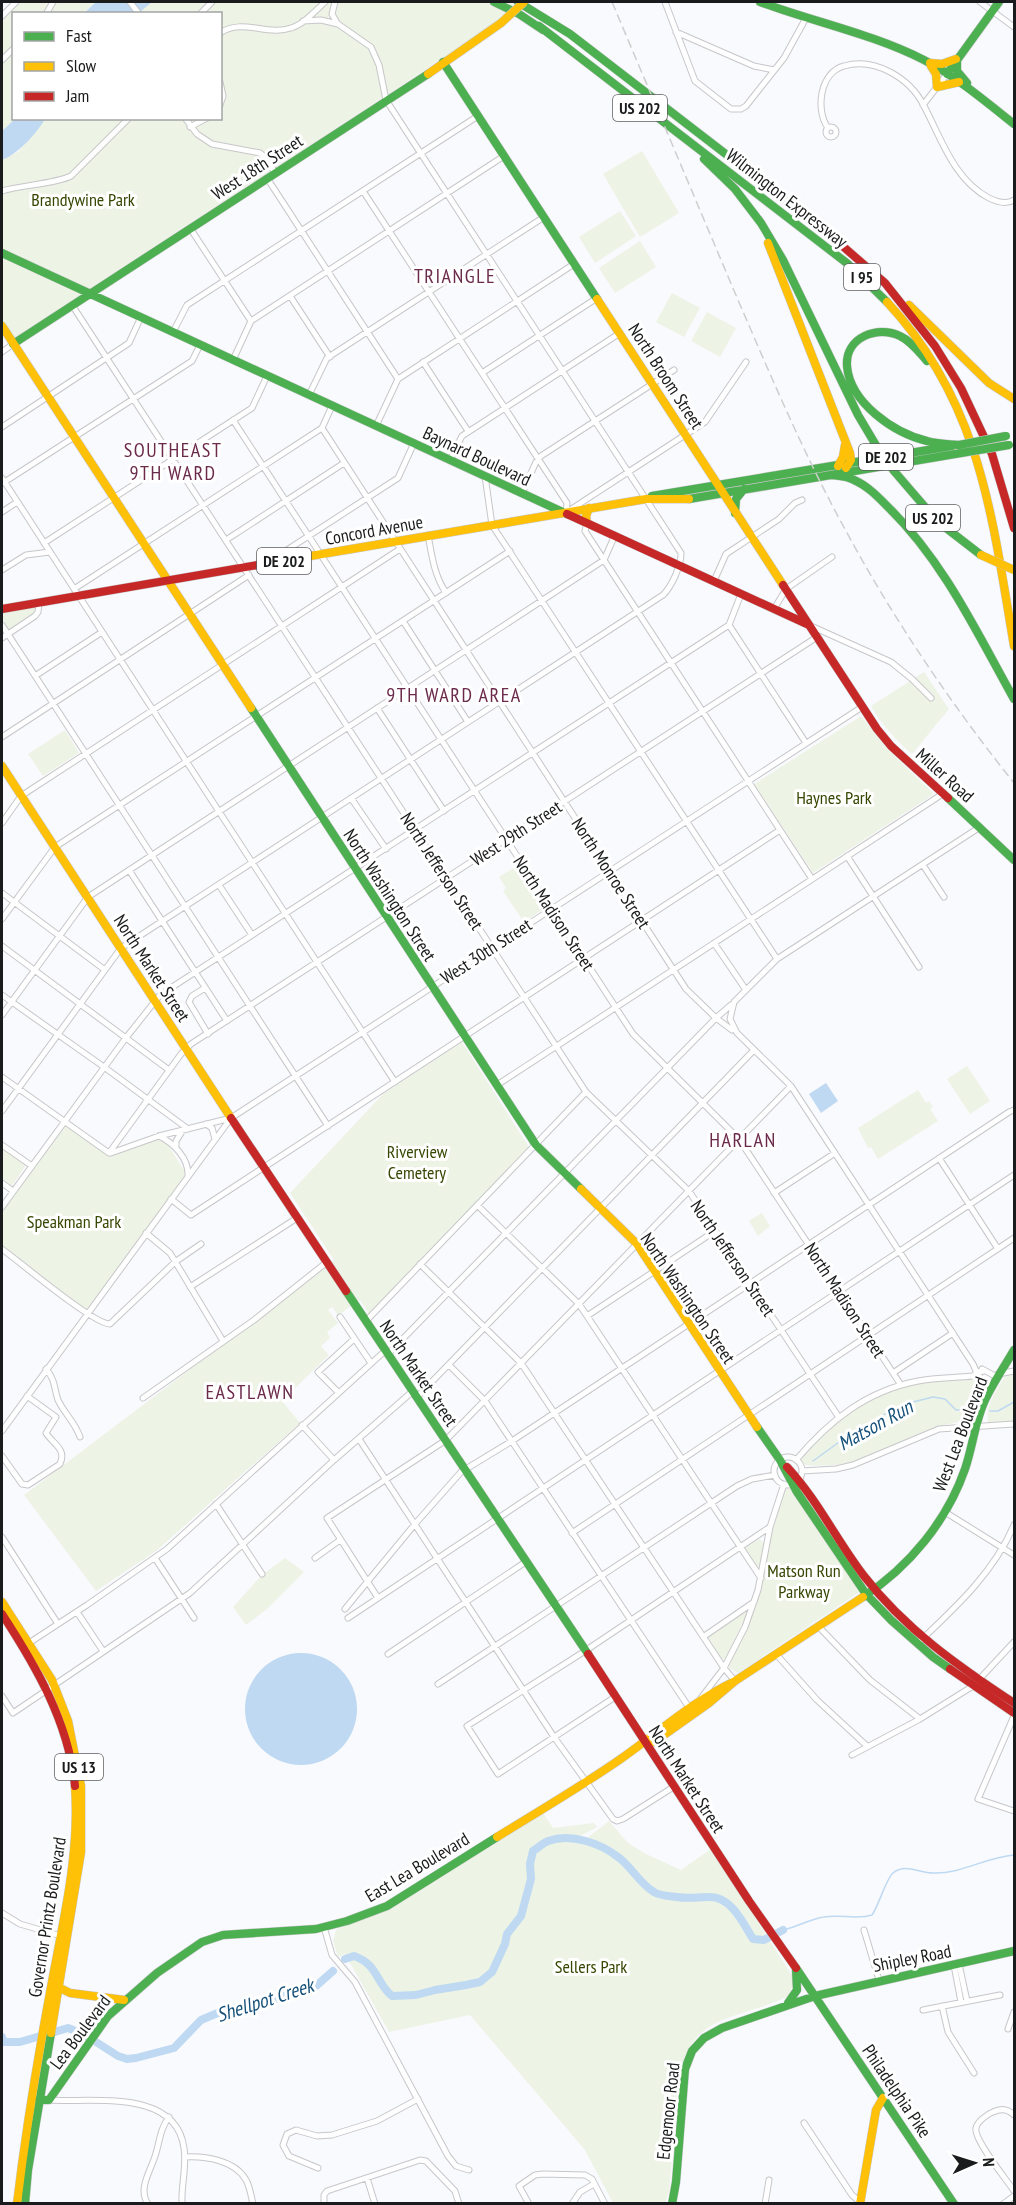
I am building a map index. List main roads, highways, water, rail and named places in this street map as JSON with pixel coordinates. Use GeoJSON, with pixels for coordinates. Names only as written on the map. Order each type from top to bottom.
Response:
{"type":"FeatureCollection","features":[{"type":"Feature","properties":{"kind":"main road","name":"I 95"},"geometry":{"type":"LineString","coordinates":[[494,2],[539,26]]}},
{"type":"Feature","properties":{"kind":"main road","name":"Wilmington Expressway"},"geometry":{"type":"LineString","coordinates":[[518,2],[570,34],[842,244],[885,283],[935,346],[969,402],[998,469],[1014,528]]}},
{"type":"Feature","properties":{"kind":"main road","name":"West 18th Street"},"geometry":{"type":"LineString","coordinates":[[13,344],[476,42],[524,2]]}},
{"type":"Feature","properties":{"kind":"main road"},"geometry":{"type":"LineString","coordinates":[[760,2],[886,45],[928,62],[960,82],[1014,124]]}},
{"type":"Feature","properties":{"kind":"main road"},"geometry":{"type":"LineString","coordinates":[[947,74],[999,2]]}},
{"type":"Feature","properties":{"kind":"main road","name":"Wilmington Expressway"},"geometry":{"type":"LineString","coordinates":[[539,26],[738,178],[864,279],[894,310],[927,352],[953,396],[967,429],[986,490],[1014,646]]}},
{"type":"Feature","properties":{"kind":"main road","name":"US 202"},"geometry":{"type":"LineString","coordinates":[[539,26],[558,44],[710,164],[738,192],[775,245],[847,398],[880,452],[937,521],[961,542],[981,555],[1014,570]]}},
{"type":"Feature","properties":{"kind":"main road"},"geometry":{"type":"LineString","coordinates":[[928,62],[942,63],[957,58]]}},
{"type":"Feature","properties":{"kind":"main road"},"geometry":{"type":"LineString","coordinates":[[957,58],[957,71],[970,85],[971,91]]}},
{"type":"Feature","properties":{"kind":"main road","name":"North Broom Street"},"geometry":{"type":"LineString","coordinates":[[443,62],[862,707]]}},
{"type":"Feature","properties":{"kind":"main road"},"geometry":{"type":"LineString","coordinates":[[928,62],[936,74],[937,87],[960,82]]}},
{"type":"Feature","properties":{"kind":"main road"},"geometry":{"type":"LineString","coordinates":[[738,192],[770,247],[842,431],[850,453],[844,466]]}},
{"type":"Feature","properties":{"kind":"main road","name":"Baynard Boulevard"},"geometry":{"type":"LineString","coordinates":[[2,253],[810,626]]}},
{"type":"Feature","properties":{"kind":"main road"},"geometry":{"type":"LineString","coordinates":[[885,283],[982,376],[997,389],[1014,399]]}},
{"type":"Feature","properties":{"kind":"main road","name":"North Washington Street"},"geometry":{"type":"LineString","coordinates":[[2,326],[536,1145],[637,1244],[866,1594],[920,1641],[1014,1714]]}},
{"type":"Feature","properties":{"kind":"main road"},"geometry":{"type":"LineString","coordinates":[[960,449],[916,438],[890,425],[875,412],[862,398],[849,374],[847,363],[853,345],[862,336],[878,331],[899,336],[907,341],[932,366],[967,429]]}},
{"type":"Feature","properties":{"kind":"main road"},"geometry":{"type":"LineString","coordinates":[[969,402],[996,452],[1014,501]]}},
{"type":"Feature","properties":{"kind":"main road"},"geometry":{"type":"LineString","coordinates":[[842,431],[844,466]]}},
{"type":"Feature","properties":{"kind":"main road","name":"DE 202"},"geometry":{"type":"LineString","coordinates":[[816,474],[832,475],[1012,441]]}},
{"type":"Feature","properties":{"kind":"main road","name":"DE 202"},"geometry":{"type":"LineString","coordinates":[[816,474],[901,455],[960,449]]}},
{"type":"Feature","properties":{"kind":"main road"},"geometry":{"type":"LineString","coordinates":[[723,493],[724,489],[731,487],[844,466]]}},
{"type":"Feature","properties":{"kind":"main road","name":"Concord Avenue"},"geometry":{"type":"LineString","coordinates":[[646,499],[656,494],[718,484],[816,474]]}},
{"type":"Feature","properties":{"kind":"main road","name":"Concord Avenue"},"geometry":{"type":"LineString","coordinates":[[2,609],[39,603],[76,593],[321,554],[398,545],[428,535],[646,499],[681,500],[816,474]]}},
{"type":"Feature","properties":{"kind":"main road"},"geometry":{"type":"LineString","coordinates":[[832,475],[851,478],[865,486],[891,509],[927,550],[1014,699]]}},
{"type":"Feature","properties":{"kind":"main road"},"geometry":{"type":"LineString","coordinates":[[735,513],[736,499],[744,489]]}},
{"type":"Feature","properties":{"kind":"main road"},"geometry":{"type":"LineString","coordinates":[[587,523],[586,516],[589,508]]}},
{"type":"Feature","properties":{"kind":"main road","name":"Miller Road"},"geometry":{"type":"LineString","coordinates":[[862,707],[887,742],[1014,860]]}},
{"type":"Feature","properties":{"kind":"main road","name":"North Market Street"},"geometry":{"type":"LineString","coordinates":[[2,766],[297,1218],[645,1740],[749,1901],[815,1995]]}},
{"type":"Feature","properties":{"kind":"main road","name":"West Lea Boulevard"},"geometry":{"type":"LineString","coordinates":[[645,1740],[718,1689],[735,1682],[875,1589],[915,1553],[945,1512],[962,1478],[989,1391],[996,1375],[1014,1350]]}},
{"type":"Feature","properties":{"kind":"main road","name":"North Washington Street"},"geometry":{"type":"LineString","coordinates":[[792,1483],[856,1567],[920,1641]]}},
{"type":"Feature","properties":{"kind":"main road","name":"US 13"},"geometry":{"type":"LineString","coordinates":[[2,1602],[27,1646]]}},
{"type":"Feature","properties":{"kind":"main road","name":"Governor Printz Boulevard"},"geometry":{"type":"LineString","coordinates":[[2,1614],[27,1646],[50,1687],[68,1752],[77,1813],[74,1859],[63,1936],[54,1972],[47,2029]]}},
{"type":"Feature","properties":{"kind":"main road","name":"North Washington Street"},"geometry":{"type":"LineString","coordinates":[[976,1683],[1014,1703]]}},
{"type":"Feature","properties":{"kind":"main road","name":"East Lea Boulevard"},"geometry":{"type":"LineString","coordinates":[[124,2000],[202,1942],[223,1935],[282,1933],[324,1927],[347,1922],[387,1906],[523,1818],[586,1781],[645,1740]]}},
{"type":"Feature","properties":{"kind":"main road","name":"Governor Printz Boulevard"},"geometry":{"type":"LineString","coordinates":[[21,2204],[23,2158],[47,2029],[58,1987],[64,1950],[63,1936]]}},
{"type":"Feature","properties":{"kind":"main road","name":"Shipley Road"},"geometry":{"type":"LineString","coordinates":[[815,1995],[1014,1951]]}},
{"type":"Feature","properties":{"kind":"main road"},"geometry":{"type":"LineString","coordinates":[[787,2004],[796,1990],[798,1980],[795,1967]]}},
{"type":"Feature","properties":{"kind":"main road"},"geometry":{"type":"LineString","coordinates":[[54,1972],[58,1987]]}},
{"type":"Feature","properties":{"kind":"main road","name":"Lea Boulevard"},"geometry":{"type":"LineString","coordinates":[[58,1987],[69,1993],[124,2000]]}},
{"type":"Feature","properties":{"kind":"main road","name":"Edgemoor Road"},"geometry":{"type":"LineString","coordinates":[[672,2204],[676,2182],[684,2074],[692,2051],[712,2032],[815,1995]]}},
{"type":"Feature","properties":{"kind":"main road","name":"Philadelphia Pike"},"geometry":{"type":"LineString","coordinates":[[815,1995],[954,2204]]}},
{"type":"Feature","properties":{"kind":"main road","name":"Lea Boulevard"},"geometry":{"type":"LineString","coordinates":[[39,2100],[49,2100],[98,2029],[124,2000]]}},
{"type":"Feature","properties":{"kind":"main road","name":"Governor Printz Boulevard"},"geometry":{"type":"LineString","coordinates":[[21,2204],[39,2100],[45,2039]]}},
{"type":"Feature","properties":{"kind":"main road"},"geometry":{"type":"LineString","coordinates":[[860,2203],[876,2110],[883,2098]]}},
{"type":"Feature","properties":{"kind":"water"},"geometry":{"type":"Polygon","coordinates":[[[96,2],[152,2],[140,12],[85,12],[96,2]]]}},
{"type":"Feature","properties":{"kind":"water"},"geometry":{"type":"Polygon","coordinates":[[[14,120],[44,120],[26,143],[2,160],[2,131],[14,120]]]}},
{"type":"Feature","properties":{"kind":"water"},"geometry":{"type":"Polygon","coordinates":[[[826,1083],[838,1101],[821,1113],[809,1094],[826,1083]]]}},
{"type":"Feature","properties":{"kind":"water"},"geometry":{"type":"Polygon","coordinates":[[[301,1653],[322,1658],[340,1670],[352,1688],[357,1709],[352,1730],[340,1748],[322,1760],[301,1765],[280,1760],[262,1748],[250,1730],[245,1709],[250,1688],[262,1670],[280,1658],[301,1653]]]}},
{"type":"Feature","properties":{"kind":"waterway","name":"Matson Run"},"geometry":{"type":"LineString","coordinates":[[813,1461],[842,1440],[861,1434],[885,1414],[909,1403],[933,1397],[945,1399],[956,1410],[972,1409]]}},
{"type":"Feature","properties":{"kind":"waterway","name":"Matson Run"},"geometry":{"type":"LineString","coordinates":[[990,1411],[998,1411],[1014,1402]]}},
{"type":"Feature","properties":{"kind":"waterway","name":"Shellpot Creek"},"geometry":{"type":"LineString","coordinates":[[345,1959],[354,1956],[368,1964],[392,1996],[416,1995],[480,1982],[492,1972],[505,1944],[507,1934],[521,1916],[531,1879],[530,1864],[533,1851],[548,1841],[566,1838],[603,1847],[623,1861],[644,1884],[656,1893],[681,1898],[709,1897],[724,1901],[736,1912],[753,1939],[764,1940],[783,1930]]}},
{"type":"Feature","properties":{"kind":"waterway","name":"Shellpot Creek"},"geometry":{"type":"LineString","coordinates":[[783,1930],[824,1917],[872,1915],[888,1881],[898,1870],[944,1873],[1014,1855]]}},
{"type":"Feature","properties":{"kind":"waterway","name":"Shellpot Creek"},"geometry":{"type":"LineString","coordinates":[[2,2037],[4,2042],[20,2042],[68,2028],[85,2035],[118,2056],[127,2059],[136,2058],[174,2048],[201,2020],[220,2012],[276,1999],[316,1986],[333,1971]]}},
{"type":"Feature","properties":{"kind":"railway"},"geometry":{"type":"LineString","coordinates":[[612,2],[761,354],[831,502],[864,564],[904,629],[968,723],[1014,783]]}},
{"type":"Feature","properties":{"kind":"district","name":"TRIANGLE"},"geometry":{"type":"Point","coordinates":[455,276]}},
{"type":"Feature","properties":{"kind":"district","name":"SOUTHEAST 9TH WARD"},"geometry":{"type":"Point","coordinates":[173,462]}},
{"type":"Feature","properties":{"kind":"district","name":"9TH WARD AREA"},"geometry":{"type":"Point","coordinates":[454,695]}},
{"type":"Feature","properties":{"kind":"district","name":"HARLAN"},"geometry":{"type":"Point","coordinates":[743,1140]}},
{"type":"Feature","properties":{"kind":"district","name":"EASTLAWN"},"geometry":{"type":"Point","coordinates":[250,1392]}},
{"type":"Feature","properties":{"kind":"park label","name":"Brandywine Park"},"geometry":{"type":"Point","coordinates":[83,199]}},
{"type":"Feature","properties":{"kind":"park label","name":"Haynes Park"},"geometry":{"type":"Point","coordinates":[834,797]}},
{"type":"Feature","properties":{"kind":"park label","name":"Riverview Cemetery"},"geometry":{"type":"Point","coordinates":[417,1161]}},
{"type":"Feature","properties":{"kind":"park label","name":"Speakman Park"},"geometry":{"type":"Point","coordinates":[74,1221]}},
{"type":"Feature","properties":{"kind":"park label","name":"Matson Run Parkway"},"geometry":{"type":"Point","coordinates":[804,1580]}},
{"type":"Feature","properties":{"kind":"park label","name":"Sellers Park"},"geometry":{"type":"Point","coordinates":[591,1966]}}]}
